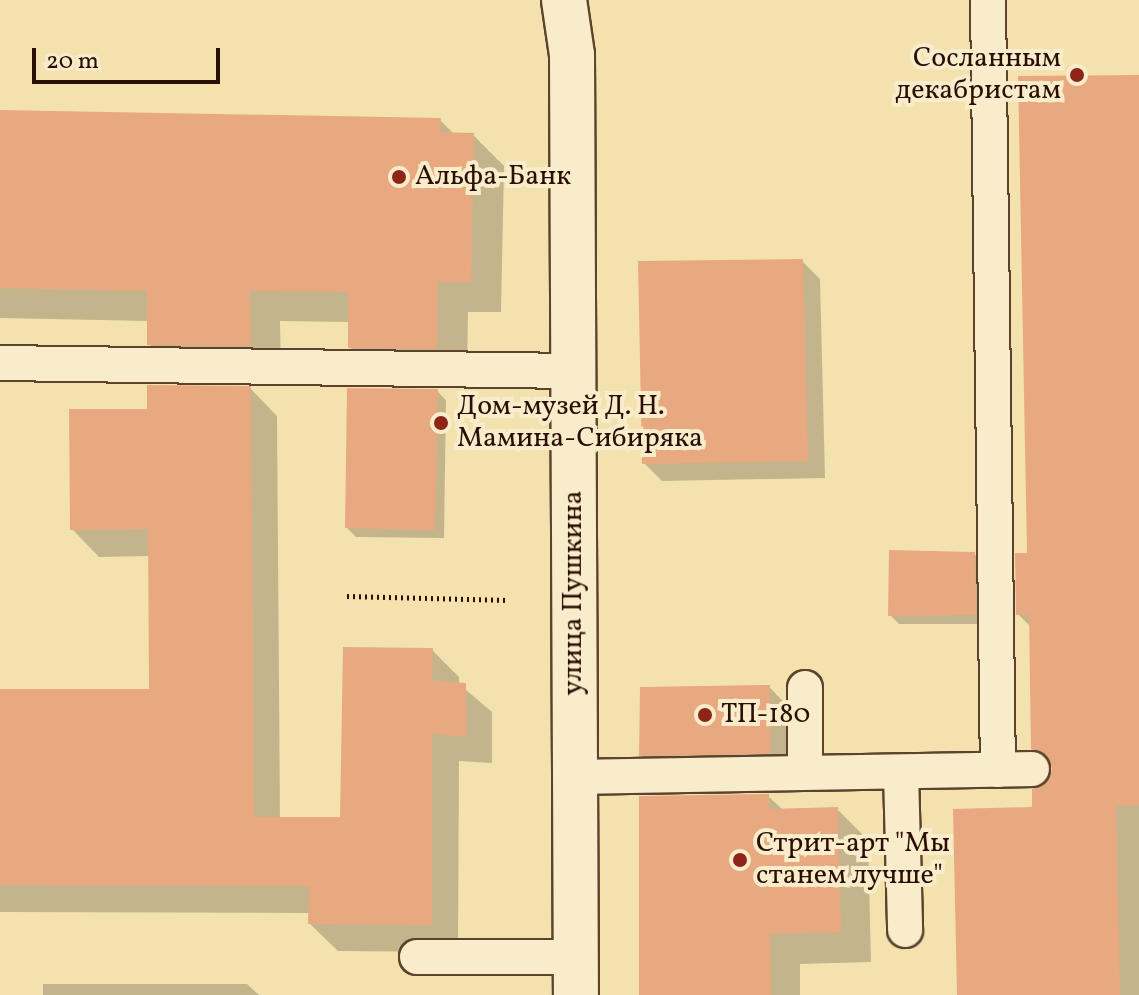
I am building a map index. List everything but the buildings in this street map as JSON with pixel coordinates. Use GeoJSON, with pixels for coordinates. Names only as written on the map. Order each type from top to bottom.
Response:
{"type":"FeatureCollection","features":[{"type":"Feature","properties":{"kind":"street","name":"улица Пушкина"},"geometry":{"type":"LineString","coordinates":[[564,0],[572,55],[576,976]]}},
{"type":"Feature","properties":{"kind":"lane"},"geometry":{"type":"LineString","coordinates":[[988,0],[998,770]]}},
{"type":"Feature","properties":{"kind":"lane"},"geometry":{"type":"LineString","coordinates":[[0,363],[573,371]]}},
{"type":"Feature","properties":{"kind":"lane"},"geometry":{"type":"LineString","coordinates":[[805,688],[805,770]]}},
{"type":"Feature","properties":{"kind":"lane"},"geometry":{"type":"LineString","coordinates":[[575,777],[805,770],[901,772],[1032,769]]}},
{"type":"Feature","properties":{"kind":"lane"},"geometry":{"type":"LineString","coordinates":[[901,772],[905,930]]}},
{"type":"Feature","properties":{"kind":"lane"},"geometry":{"type":"LineString","coordinates":[[417,957],[576,976]]}},
{"type":"Feature","properties":{"kind":"path"},"geometry":{"type":"LineString","coordinates":[[347,596],[509,600]]}},
{"type":"Feature","properties":{"kind":"place","name":"Сосланным декабристам"},"geometry":{"type":"Point","coordinates":[1077,75]}},
{"type":"Feature","properties":{"kind":"place","name":"Альфа-Банк"},"geometry":{"type":"Point","coordinates":[399,177]}},
{"type":"Feature","properties":{"kind":"place","name":"Дом-музей Д. Н. Мамина-Сибиряка"},"geometry":{"type":"Point","coordinates":[441,423]}},
{"type":"Feature","properties":{"kind":"place","name":"ТП-180"},"geometry":{"type":"Point","coordinates":[705,715]}},
{"type":"Feature","properties":{"kind":"place","name":"Стрит-арт \"Мы станем лучше\""},"geometry":{"type":"Point","coordinates":[740,860]}}]}
